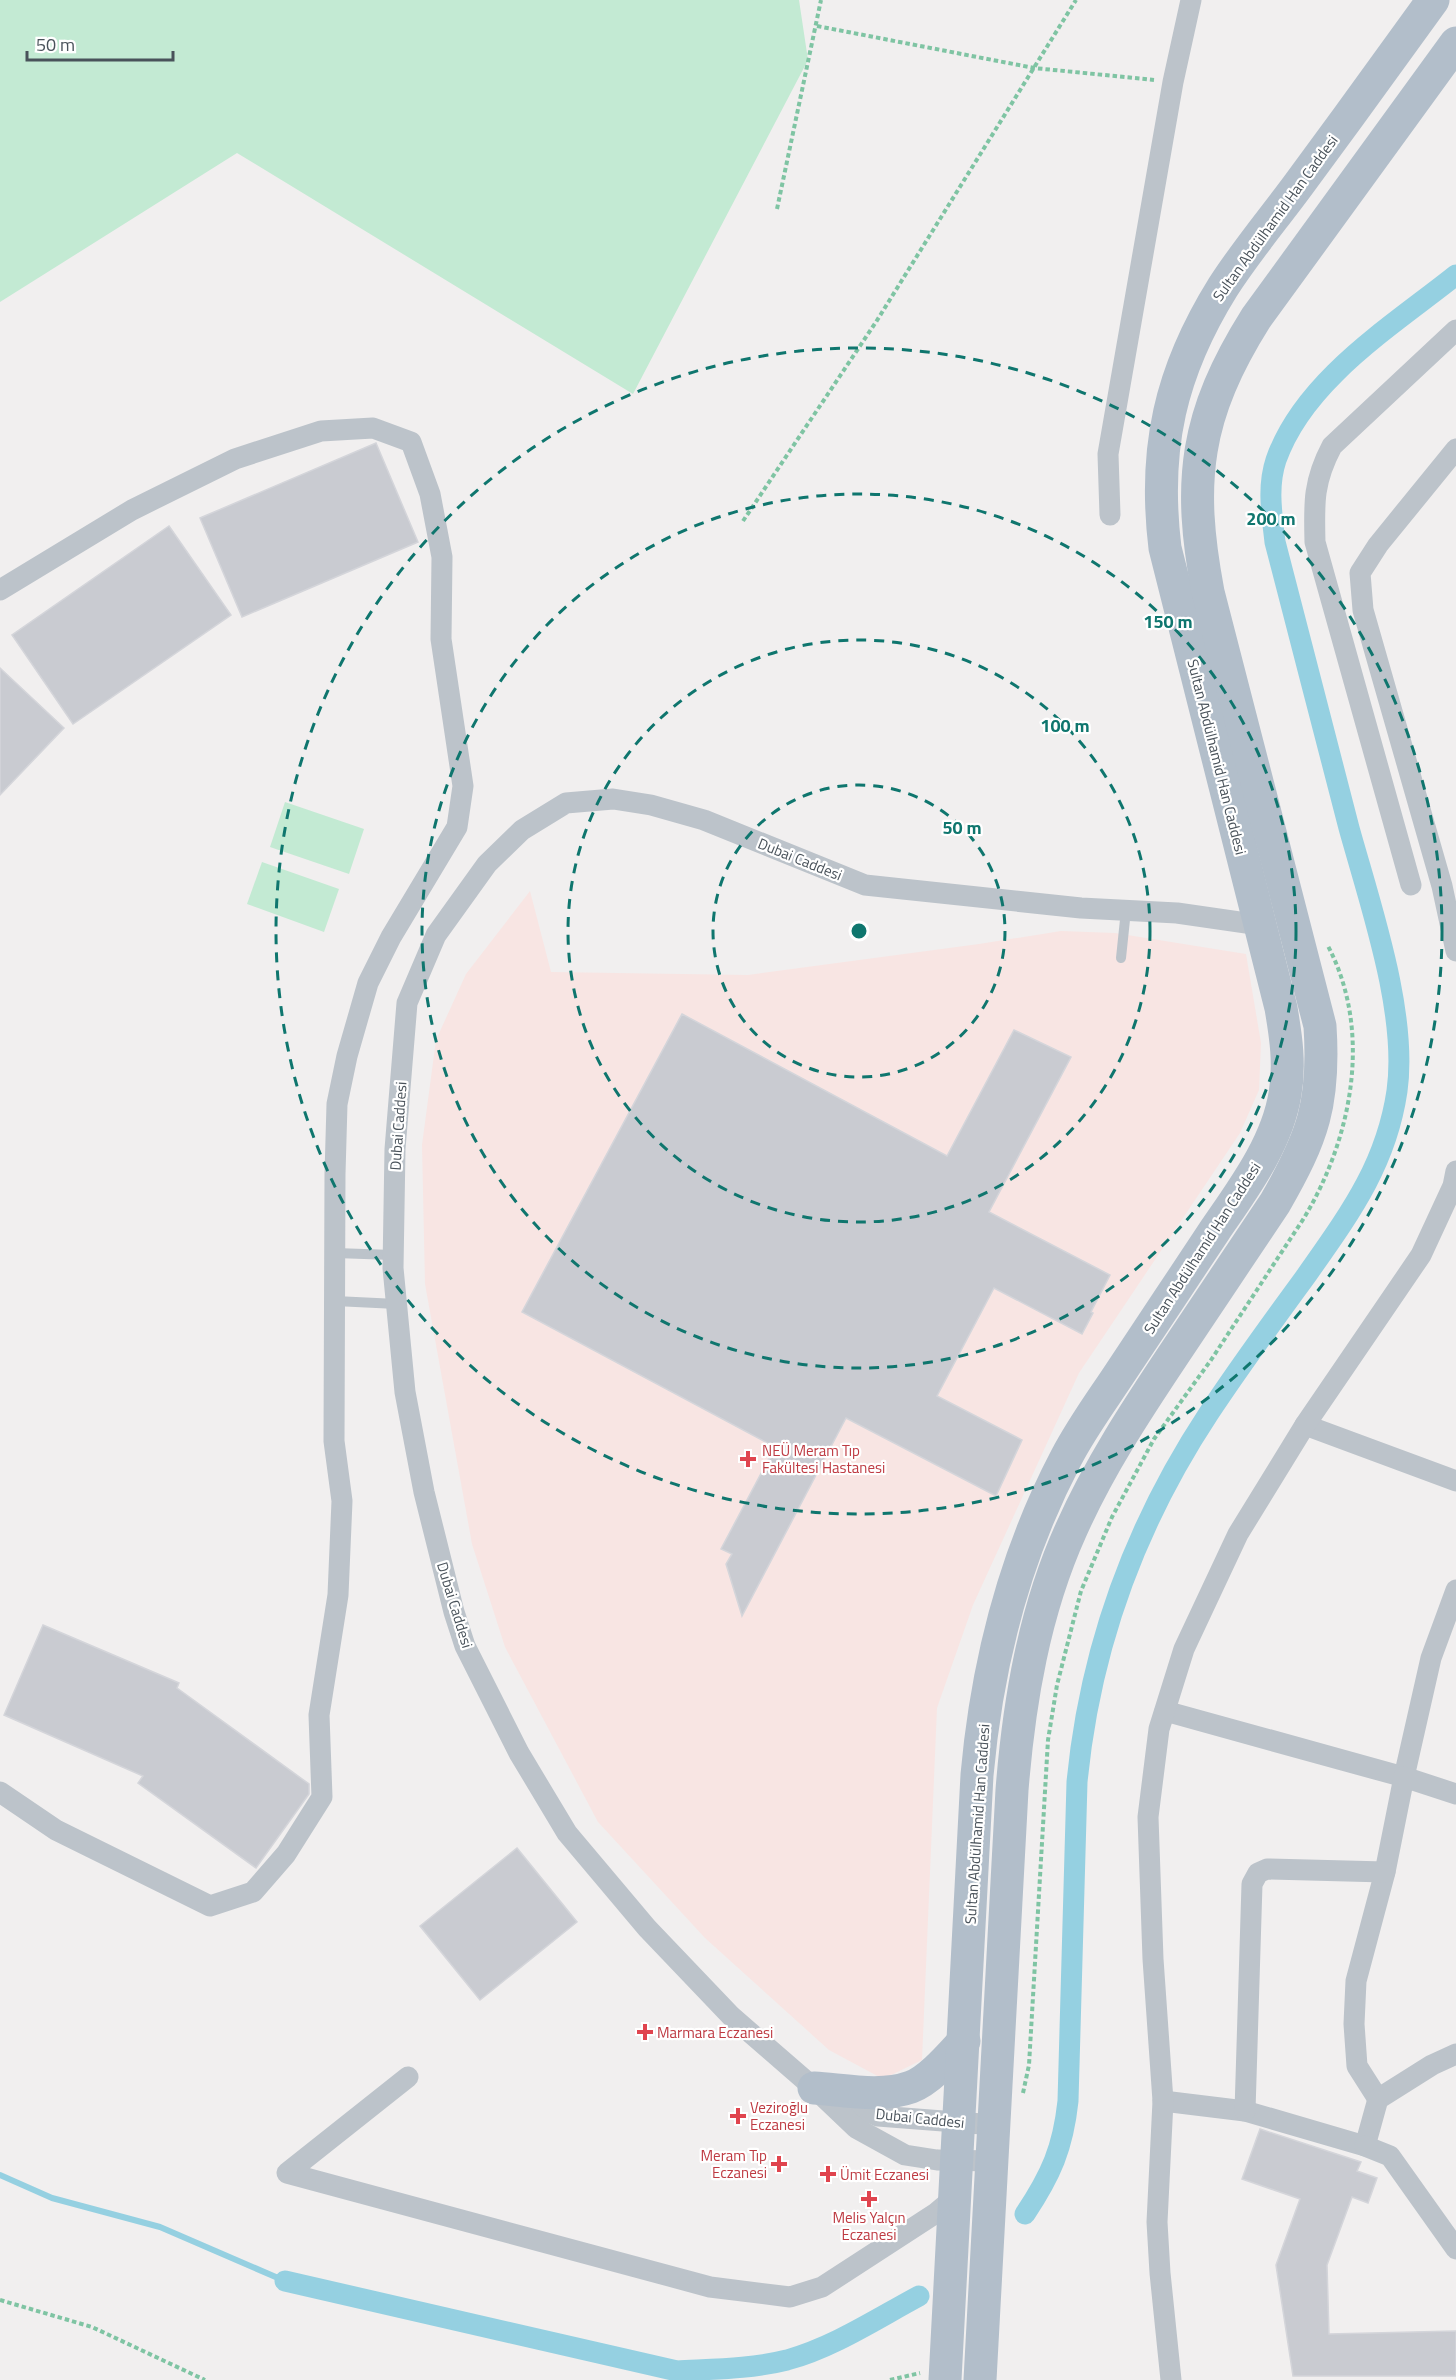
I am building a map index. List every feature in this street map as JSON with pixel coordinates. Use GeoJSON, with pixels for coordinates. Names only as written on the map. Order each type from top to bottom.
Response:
{"type":"FeatureCollection","features":[{"type":"Feature","properties":{"kind":"main road","name":"Sultan Abdülhamid Han Caddesi"},"geometry":{"type":"LineString","coordinates":[[937,2376],[955,2197],[980,1743],[990,1682],[1011,1589],[1037,1520],[1066,1457],[1242,1190],[1270,1140],[1286,1086],[1287,1039],[1165,548],[1160,484],[1172,396],[1195,338],[1225,285],[1433,0]]}},
{"type":"Feature","properties":{"kind":"main road"},"geometry":{"type":"LineString","coordinates":[[980,2380],[1015,1756],[1026,1674],[1051,1581],[1070,1531],[1099,1472],[1122,1431],[1275,1203],[1295,1169],[1310,1136],[1319,1101],[1322,1060],[1320,1026],[1246,742],[1202,556],[1198,512],[1200,449],[1209,413],[1234,352],[1256,318],[1456,43]]}},
{"type":"Feature","properties":{"kind":"main road"},"geometry":{"type":"LineString","coordinates":[[814,2088],[886,2093],[913,2086],[941,2065],[964,2041]]}},
{"type":"Feature","properties":{"kind":"street"},"geometry":{"type":"LineString","coordinates":[[1110,515],[1108,454],[1173,82],[1191,0]]}},
{"type":"Feature","properties":{"kind":"street"},"geometry":{"type":"LineString","coordinates":[[1411,885],[1315,542],[1314,501],[1320,470],[1332,446],[1456,330]]}},
{"type":"Feature","properties":{"kind":"street"},"geometry":{"type":"LineString","coordinates":[[0,590],[132,510],[235,459],[321,431],[373,428],[411,442],[430,494],[442,557],[441,639],[463,786],[458,827],[391,937],[373,974],[347,1056],[337,1104],[334,1441],[342,1501],[339,1595],[319,1715],[322,1797],[286,1854],[253,1892],[210,1906],[56,1830],[0,1792]]}},
{"type":"Feature","properties":{"kind":"street"},"geometry":{"type":"LineString","coordinates":[[1456,449],[1378,545],[1359,573],[1363,610],[1442,886],[1456,951]]}},
{"type":"Feature","properties":{"kind":"street","name":"Dubai Caddesi"},"geometry":{"type":"LineString","coordinates":[[993,2161],[905,2156],[856,2128],[731,2016],[647,1928],[567,1833],[519,1753],[465,1646],[454,1612],[424,1492],[405,1392],[393,1255],[395,1149],[407,1003],[436,935],[487,864],[522,830],[566,803],[613,799],[662,808],[704,820],[865,885],[1081,908],[1177,913],[1260,925]]}},
{"type":"Feature","properties":{"kind":"street"},"geometry":{"type":"LineString","coordinates":[[1171,2380],[1157,2222],[1163,2101],[1153,1959],[1149,1817],[1159,1729],[1184,1649],[1238,1534],[1305,1425],[1421,1255],[1453,1186],[1456,1171]]}},
{"type":"Feature","properties":{"kind":"street"},"geometry":{"type":"LineString","coordinates":[[1305,1425],[1456,1481]]}},
{"type":"Feature","properties":{"kind":"street"},"geometry":{"type":"LineString","coordinates":[[1378,2099],[1358,2066],[1354,2024],[1356,1981],[1385,1872],[1431,1658],[1456,1590]]}},
{"type":"Feature","properties":{"kind":"street"},"geometry":{"type":"LineString","coordinates":[[1165,1711],[1404,1777],[1456,1794]]}},
{"type":"Feature","properties":{"kind":"street"},"geometry":{"type":"LineString","coordinates":[[1245,2111],[1252,1884],[1258,1873],[1267,1869],[1385,1872]]}},
{"type":"Feature","properties":{"kind":"street"},"geometry":{"type":"LineString","coordinates":[[1365,2146],[1378,2099],[1432,2065],[1456,2054]]}},
{"type":"Feature","properties":{"kind":"street"},"geometry":{"type":"LineString","coordinates":[[408,2078],[287,2173],[710,2287],[790,2297],[822,2288],[936,2213],[955,2197]]}},
{"type":"Feature","properties":{"kind":"street","name":"Dubai Caddesi"},"geometry":{"type":"LineString","coordinates":[[814,2088],[878,2116],[995,2125]]}},
{"type":"Feature","properties":{"kind":"street"},"geometry":{"type":"LineString","coordinates":[[1163,2101],[1245,2111],[1365,2146],[1390,2156],[1456,2249]]}},
{"type":"Feature","properties":{"kind":"lane"},"geometry":{"type":"LineString","coordinates":[[1121,958],[1126,910]]}},
{"type":"Feature","properties":{"kind":"lane"},"geometry":{"type":"LineString","coordinates":[[335,1253],[393,1255]]}},
{"type":"Feature","properties":{"kind":"lane"},"geometry":{"type":"LineString","coordinates":[[335,1301],[397,1304]]}},
{"type":"Feature","properties":{"kind":"path"},"geometry":{"type":"LineString","coordinates":[[777,209],[821,0]]}},
{"type":"Feature","properties":{"kind":"path"},"geometry":{"type":"LineString","coordinates":[[743,521],[876,322],[1076,0]]}},
{"type":"Feature","properties":{"kind":"path"},"geometry":{"type":"LineString","coordinates":[[817,26],[1034,68],[1173,82]]}},
{"type":"Feature","properties":{"kind":"path"},"geometry":{"type":"LineString","coordinates":[[1021,2101],[1029,2064],[1048,1740],[1057,1685],[1074,1616],[1089,1569],[1138,1465],[1304,1218],[1334,1157],[1347,1115],[1352,1041],[1350,1015],[1341,975],[1327,945]]}},
{"type":"Feature","properties":{"kind":"path"},"geometry":{"type":"LineString","coordinates":[[0,2300],[92,2327],[205,2380]]}},
{"type":"Feature","properties":{"kind":"path"},"geometry":{"type":"LineString","coordinates":[[890,2380],[937,2376]]}},
{"type":"Feature","properties":{"kind":"shaded area","name":"NEÜ Meram Tıp Fakültesi Hastanesi"},"geometry":{"type":"Polygon","coordinates":[[[530,891],[551,972],[748,975],[1061,931],[1115,933],[1246,954],[1261,1043],[1259,1090],[1240,1133],[1079,1373],[973,1605],[937,1708],[922,2060],[883,2079],[829,2050],[705,1938],[598,1822],[505,1647],[472,1544],[425,1284],[422,1145],[436,1040],[466,974],[530,891]]]}},
{"type":"Feature","properties":{"kind":"green space"},"geometry":{"type":"Polygon","coordinates":[[[0,0],[799,0],[808,60],[633,394],[237,153],[0,302],[0,0]]]}},
{"type":"Feature","properties":{"kind":"green space"},"geometry":{"type":"Polygon","coordinates":[[[285,802],[364,829],[349,874],[270,847],[285,802]]]}},
{"type":"Feature","properties":{"kind":"green space"},"geometry":{"type":"Polygon","coordinates":[[[262,862],[339,889],[324,932],[247,904],[262,862]]]}},
{"type":"Feature","properties":{"kind":"building"},"geometry":{"type":"Polygon","coordinates":[[[376,443],[418,542],[242,617],[200,518],[376,443]]]}},
{"type":"Feature","properties":{"kind":"building"},"geometry":{"type":"Polygon","coordinates":[[[169,526],[231,615],[73,724],[12,635],[169,526]]]}},
{"type":"Feature","properties":{"kind":"building"},"geometry":{"type":"Polygon","coordinates":[[[0,668],[64,728],[0,795],[0,668]]]}},
{"type":"Feature","properties":{"kind":"building"},"geometry":{"type":"Polygon","coordinates":[[[682,1014],[947,1156],[1014,1030],[1071,1057],[989,1212],[1110,1275],[1082,1334],[994,1288],[937,1396],[1022,1440],[996,1496],[846,1418],[742,1616],[726,1564],[732,1554],[721,1549],[775,1447],[522,1312],[682,1014]]]}},
{"type":"Feature","properties":{"kind":"building"},"geometry":{"type":"Polygon","coordinates":[[[43,1625],[179,1683],[177,1688],[309,1784],[309,1794],[256,1868],[138,1783],[143,1776],[4,1715],[43,1625]]]}},
{"type":"Feature","properties":{"kind":"building"},"geometry":{"type":"Polygon","coordinates":[[[517,1848],[577,1922],[480,2000],[420,1926],[517,1848]]]}},
{"type":"Feature","properties":{"kind":"building"},"geometry":{"type":"Polygon","coordinates":[[[1260,2129],[1361,2162],[1357,2171],[1377,2178],[1368,2203],[1352,2197],[1327,2265],[1329,2334],[1456,2331],[1456,2376],[1293,2376],[1276,2265],[1300,2199],[1242,2179],[1260,2129]]]}},
{"type":"Feature","properties":{"kind":"waterway"},"geometry":{"type":"LineString","coordinates":[[1025,2214],[1049,2174],[1066,2118],[1077,1782],[1083,1732],[1093,1684],[1120,1589],[1159,1499],[1209,1413],[1322,1254],[1363,1189],[1384,1143],[1397,1091],[1399,1060],[1392,994],[1376,924],[1275,542],[1271,501],[1273,470],[1289,431],[1328,380],[1378,335],[1456,275]]}},
{"type":"Feature","properties":{"kind":"waterway"},"geometry":{"type":"LineString","coordinates":[[0,2175],[52,2198],[160,2227],[285,2281]]}},
{"type":"Feature","properties":{"kind":"waterway"},"geometry":{"type":"LineString","coordinates":[[285,2281],[677,2371],[746,2367],[787,2360],[838,2340],[919,2296]]}},
{"type":"Feature","properties":{"kind":"place","name":"NEÜ Meram Tıp Fakültesi Hastanesi"},"geometry":{"type":"Point","coordinates":[748,1459]}},
{"type":"Feature","properties":{"kind":"place","name":"Marmara Eczanesi"},"geometry":{"type":"Point","coordinates":[645,2032]}},
{"type":"Feature","properties":{"kind":"place","name":"Veziroğlu Eczanesi"},"geometry":{"type":"Point","coordinates":[738,2116]}},
{"type":"Feature","properties":{"kind":"place","name":"Meram Tıp Eczanesi"},"geometry":{"type":"Point","coordinates":[779,2164]}},
{"type":"Feature","properties":{"kind":"place","name":"Ümit Eczanesi"},"geometry":{"type":"Point","coordinates":[828,2174]}},
{"type":"Feature","properties":{"kind":"place","name":"Melis Yalçın Eczanesi"},"geometry":{"type":"Point","coordinates":[869,2199]}}]}
